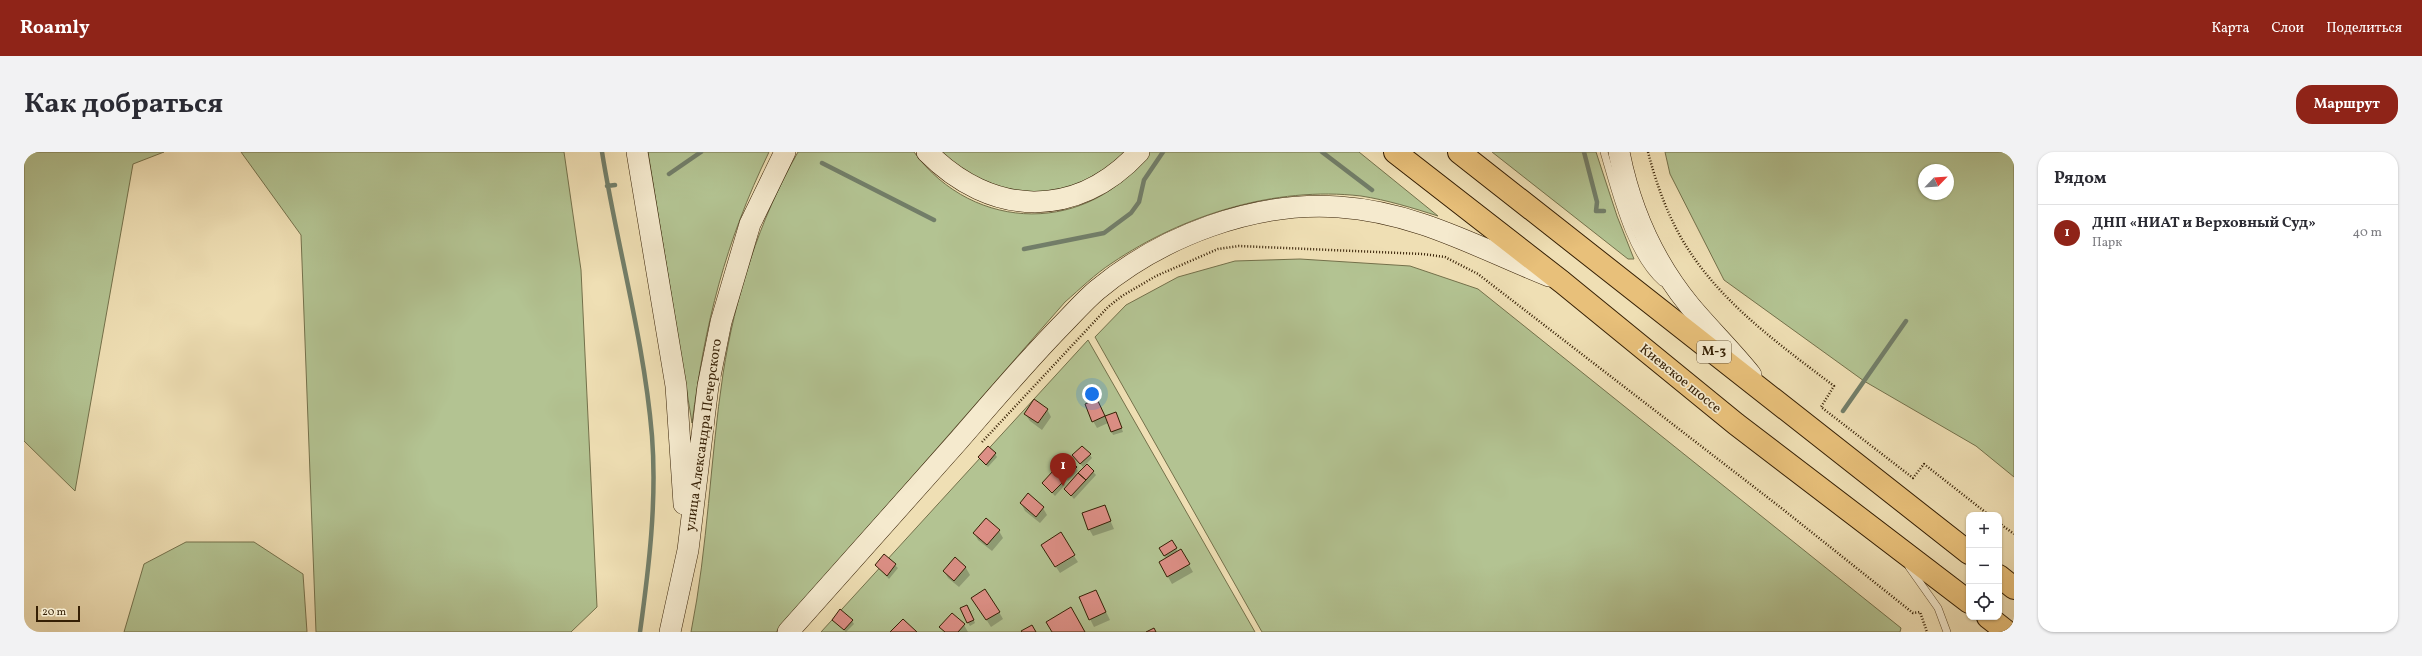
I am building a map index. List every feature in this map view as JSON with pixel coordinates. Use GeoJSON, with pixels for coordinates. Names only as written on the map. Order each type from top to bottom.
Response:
{"type":"FeatureCollection","features":[{"type":"Feature","properties":{"kind":"highway","name":"Киевское шоссе"},"geometry":{"type":"LineString","coordinates":[[1395,152],[1562,282],[1736,424],[1886,536],[1966,600]]}},
{"type":"Feature","properties":{"kind":"highway","name":"М-3"},"geometry":{"type":"LineString","coordinates":[[1459,152],[1966,550]]}},
{"type":"Feature","properties":{"kind":"highway"},"geometry":{"type":"LineString","coordinates":[[2002,578],[2014,588]]}},
{"type":"Feature","properties":{"kind":"highway"},"geometry":{"type":"LineString","coordinates":[[1992,620],[2007,632]]}},
{"type":"Feature","properties":{"kind":"main road"},"geometry":{"type":"LineString","coordinates":[[638,152],[676,386],[688,550]]}},
{"type":"Feature","properties":{"kind":"main road","name":"улица Александра Печерского"},"geometry":{"type":"LineString","coordinates":[[670,632],[688,550],[708,386],[722,316],[750,224],[785,152]]}},
{"type":"Feature","properties":{"kind":"main road"},"geometry":{"type":"LineString","coordinates":[[927,152],[952,175],[980,191],[1010,201],[1032,203],[1067,198],[1095,187],[1114,175],[1139,152]]}},
{"type":"Feature","properties":{"kind":"main road"},"geometry":{"type":"LineString","coordinates":[[1619,152],[1626,183],[1650,246],[1672,281],[1691,307],[1765,393]]}},
{"type":"Feature","properties":{"kind":"main road"},"geometry":{"type":"LineString","coordinates":[[788,632],[1042,346],[1092,295],[1134,263],[1179,239],[1225,221],[1264,212],[1301,207],[1358,209],[1393,214],[1429,224],[1562,282]]}},
{"type":"Feature","properties":{"kind":"lane"},"geometry":{"type":"LineString","coordinates":[[1604,152],[1616,192],[1642,256],[1658,279],[1691,307]]}},
{"type":"Feature","properties":{"kind":"lane"},"geometry":{"type":"LineString","coordinates":[[1886,536],[1938,608],[1947,632]]}},
{"type":"Feature","properties":{"kind":"path"},"geometry":{"type":"LineString","coordinates":[[1648,152],[1656,179],[1680,236],[1707,276],[1753,321],[1834,386],[1821,407],[1913,478],[1924,464],[1985,512]]}},
{"type":"Feature","properties":{"kind":"path"},"geometry":{"type":"LineString","coordinates":[[980,445],[1108,308],[1140,284],[1190,260],[1230,246],[1402,252],[1445,257],[1478,274],[1760,491],[1913,613],[1920,612],[1927,632]]}},
{"type":"Feature","properties":{"kind":"path"},"geometry":{"type":"LineString","coordinates":[[2002,525],[2014,534]]}},
{"type":"Feature","properties":{"kind":"green space"},"geometry":{"type":"Polygon","coordinates":[[[24,152],[164,152],[133,164],[75,491],[24,441],[24,152]]]}},
{"type":"Feature","properties":{"kind":"green space"},"geometry":{"type":"Polygon","coordinates":[[[241,152],[564,152],[581,270],[597,607],[571,632],[316,632],[301,235],[241,152]]]}},
{"type":"Feature","properties":{"kind":"green space"},"geometry":{"type":"Polygon","coordinates":[[[648,152],[769,152],[740,219],[719,284],[703,351],[692,423],[648,152]]]}},
{"type":"Feature","properties":{"kind":"green space"},"geometry":{"type":"Polygon","coordinates":[[[798,152],[914,152],[939,179],[968,198],[999,210],[1032,214],[1065,210],[1096,199],[1124,179],[1149,152],[1359,152],[1438,216],[1410,207],[1361,196],[1329,194],[1296,196],[1263,200],[1199,218],[1140,246],[1106,267],[1065,302],[776,632],[691,632],[697,600],[705,536],[723,374],[734,316],[750,260],[760,232],[784,178],[798,152]]]}},
{"type":"Feature","properties":{"kind":"green space"},"geometry":{"type":"Polygon","coordinates":[[[940,152],[1127,152],[1121,159],[1074,187],[1041,194],[1010,191],[970,175],[940,152]]]}},
{"type":"Feature","properties":{"kind":"green space"},"geometry":{"type":"Polygon","coordinates":[[[1492,152],[1596,152],[1617,216],[1634,259],[1628,259],[1492,152]]]}},
{"type":"Feature","properties":{"kind":"green space"},"geometry":{"type":"Polygon","coordinates":[[[1665,152],[2014,152],[2014,477],[1976,446],[1864,381],[1724,280],[1670,174],[1665,152]]]}},
{"type":"Feature","properties":{"kind":"green space"},"geometry":{"type":"Polygon","coordinates":[[[1300,259],[1410,266],[1478,289],[1901,628],[1900,632],[1262,632],[1095,337],[1126,305],[1178,277],[1235,261],[1300,259]]]}},
{"type":"Feature","properties":{"kind":"green space"},"geometry":{"type":"Polygon","coordinates":[[[1088,340],[1255,632],[821,632],[1088,340]]]}},
{"type":"Feature","properties":{"kind":"green space"},"geometry":{"type":"Polygon","coordinates":[[[186,542],[254,542],[303,574],[307,632],[124,632],[144,564],[186,542]]]}},
{"type":"Feature","properties":{"kind":"building"},"geometry":{"type":"Polygon","coordinates":[[[1034,399],[1048,409],[1038,423],[1024,414],[1034,399]]]}},
{"type":"Feature","properties":{"kind":"building"},"geometry":{"type":"Polygon","coordinates":[[[1097,399],[1105,416],[1092,422],[1085,404],[1097,399]]]}},
{"type":"Feature","properties":{"kind":"building"},"geometry":{"type":"Polygon","coordinates":[[[1116,412],[1122,428],[1111,432],[1105,416],[1116,412]]]}},
{"type":"Feature","properties":{"kind":"building"},"geometry":{"type":"Polygon","coordinates":[[[988,446],[996,453],[986,465],[978,457],[988,446]]]}},
{"type":"Feature","properties":{"kind":"building"},"geometry":{"type":"Polygon","coordinates":[[[1082,446],[1091,454],[1080,464],[1072,455],[1082,446]]]}},
{"type":"Feature","properties":{"kind":"building"},"geometry":{"type":"Polygon","coordinates":[[[1065,456],[1077,467],[1066,478],[1055,467],[1065,456]]]}},
{"type":"Feature","properties":{"kind":"building"},"geometry":{"type":"Polygon","coordinates":[[[1087,464],[1094,471],[1086,480],[1078,473],[1087,464]]]}},
{"type":"Feature","properties":{"kind":"building"},"geometry":{"type":"Polygon","coordinates":[[[1053,471],[1064,481],[1052,493],[1042,483],[1053,471]]]}},
{"type":"Feature","properties":{"kind":"building"},"geometry":{"type":"Polygon","coordinates":[[[1078,473],[1086,480],[1071,496],[1064,489],[1078,473]]]}},
{"type":"Feature","properties":{"kind":"building"},"geometry":{"type":"Polygon","coordinates":[[[1028,493],[1044,507],[1036,517],[1020,503],[1028,493]]]}},
{"type":"Feature","properties":{"kind":"building"},"geometry":{"type":"Polygon","coordinates":[[[1105,505],[1111,521],[1088,530],[1082,513],[1105,505]]]}},
{"type":"Feature","properties":{"kind":"building"},"geometry":{"type":"Polygon","coordinates":[[[986,518],[1000,530],[987,545],[973,533],[986,518]]]}},
{"type":"Feature","properties":{"kind":"building"},"geometry":{"type":"Polygon","coordinates":[[[1061,532],[1075,555],[1055,567],[1041,545],[1061,532]]]}},
{"type":"Feature","properties":{"kind":"building"},"geometry":{"type":"Polygon","coordinates":[[[1172,540],[1177,548],[1164,556],[1159,548],[1172,540]]]}},
{"type":"Feature","properties":{"kind":"building"},"geometry":{"type":"Polygon","coordinates":[[[1181,549],[1190,564],[1167,577],[1159,562],[1181,549]]]}},
{"type":"Feature","properties":{"kind":"building"},"geometry":{"type":"Polygon","coordinates":[[[884,554],[896,564],[887,576],[875,565],[884,554]]]}},
{"type":"Feature","properties":{"kind":"building"},"geometry":{"type":"Polygon","coordinates":[[[955,557],[966,567],[954,581],[943,571],[955,557]]]}},
{"type":"Feature","properties":{"kind":"building"},"geometry":{"type":"Polygon","coordinates":[[[985,589],[1000,612],[986,620],[971,598],[985,589]]]}},
{"type":"Feature","properties":{"kind":"building"},"geometry":{"type":"Polygon","coordinates":[[[1096,590],[1106,612],[1089,620],[1079,597],[1096,590]]]}},
{"type":"Feature","properties":{"kind":"building"},"geometry":{"type":"Polygon","coordinates":[[[967,605],[974,620],[967,623],[960,608],[967,605]]]}},
{"type":"Feature","properties":{"kind":"building"},"geometry":{"type":"Polygon","coordinates":[[[1071,607],[1085,632],[1052,632],[1046,622],[1071,607]]]}},
{"type":"Feature","properties":{"kind":"building"},"geometry":{"type":"Polygon","coordinates":[[[840,609],[853,620],[844,630],[832,620],[840,609]]]}},
{"type":"Feature","properties":{"kind":"building"},"geometry":{"type":"Polygon","coordinates":[[[952,613],[965,624],[958,632],[945,632],[939,627],[952,613]]]}},
{"type":"Feature","properties":{"kind":"building"},"geometry":{"type":"Polygon","coordinates":[[[903,619],[917,632],[890,632],[903,619]]]}},
{"type":"Feature","properties":{"kind":"building"},"geometry":{"type":"Polygon","coordinates":[[[1032,625],[1036,632],[1021,631],[1032,625]]]}},
{"type":"Feature","properties":{"kind":"building"},"geometry":{"type":"Polygon","coordinates":[[[1154,628],[1156,632],[1146,632],[1154,628]]]}},
{"type":"Feature","properties":{"kind":"waterway"},"geometry":{"type":"LineString","coordinates":[[602,152],[637,329],[652,436],[654,485],[653,509],[649,559],[640,632]]}},
{"type":"Feature","properties":{"kind":"waterway"},"geometry":{"type":"LineString","coordinates":[[669,174],[701,152]]}},
{"type":"Feature","properties":{"kind":"waterway"},"geometry":{"type":"LineString","coordinates":[[1024,249],[1104,233],[1131,213],[1139,202],[1144,180],[1163,152]]}},
{"type":"Feature","properties":{"kind":"waterway"},"geometry":{"type":"LineString","coordinates":[[1322,152],[1372,190]]}},
{"type":"Feature","properties":{"kind":"waterway"},"geometry":{"type":"LineString","coordinates":[[1584,152],[1597,202],[1596,211],[1604,211]]}},
{"type":"Feature","properties":{"kind":"waterway"},"geometry":{"type":"LineString","coordinates":[[822,163],[934,220]]}},
{"type":"Feature","properties":{"kind":"waterway"},"geometry":{"type":"LineString","coordinates":[[607,186],[615,185]]}},
{"type":"Feature","properties":{"kind":"waterway"},"geometry":{"type":"LineString","coordinates":[[1843,411],[1906,321]]}},
{"type":"Feature","properties":{"kind":"place","name":"ДНП «НИАТ и Верховный Суд»"},"geometry":{"type":"Point","coordinates":[1063,486]}}]}
